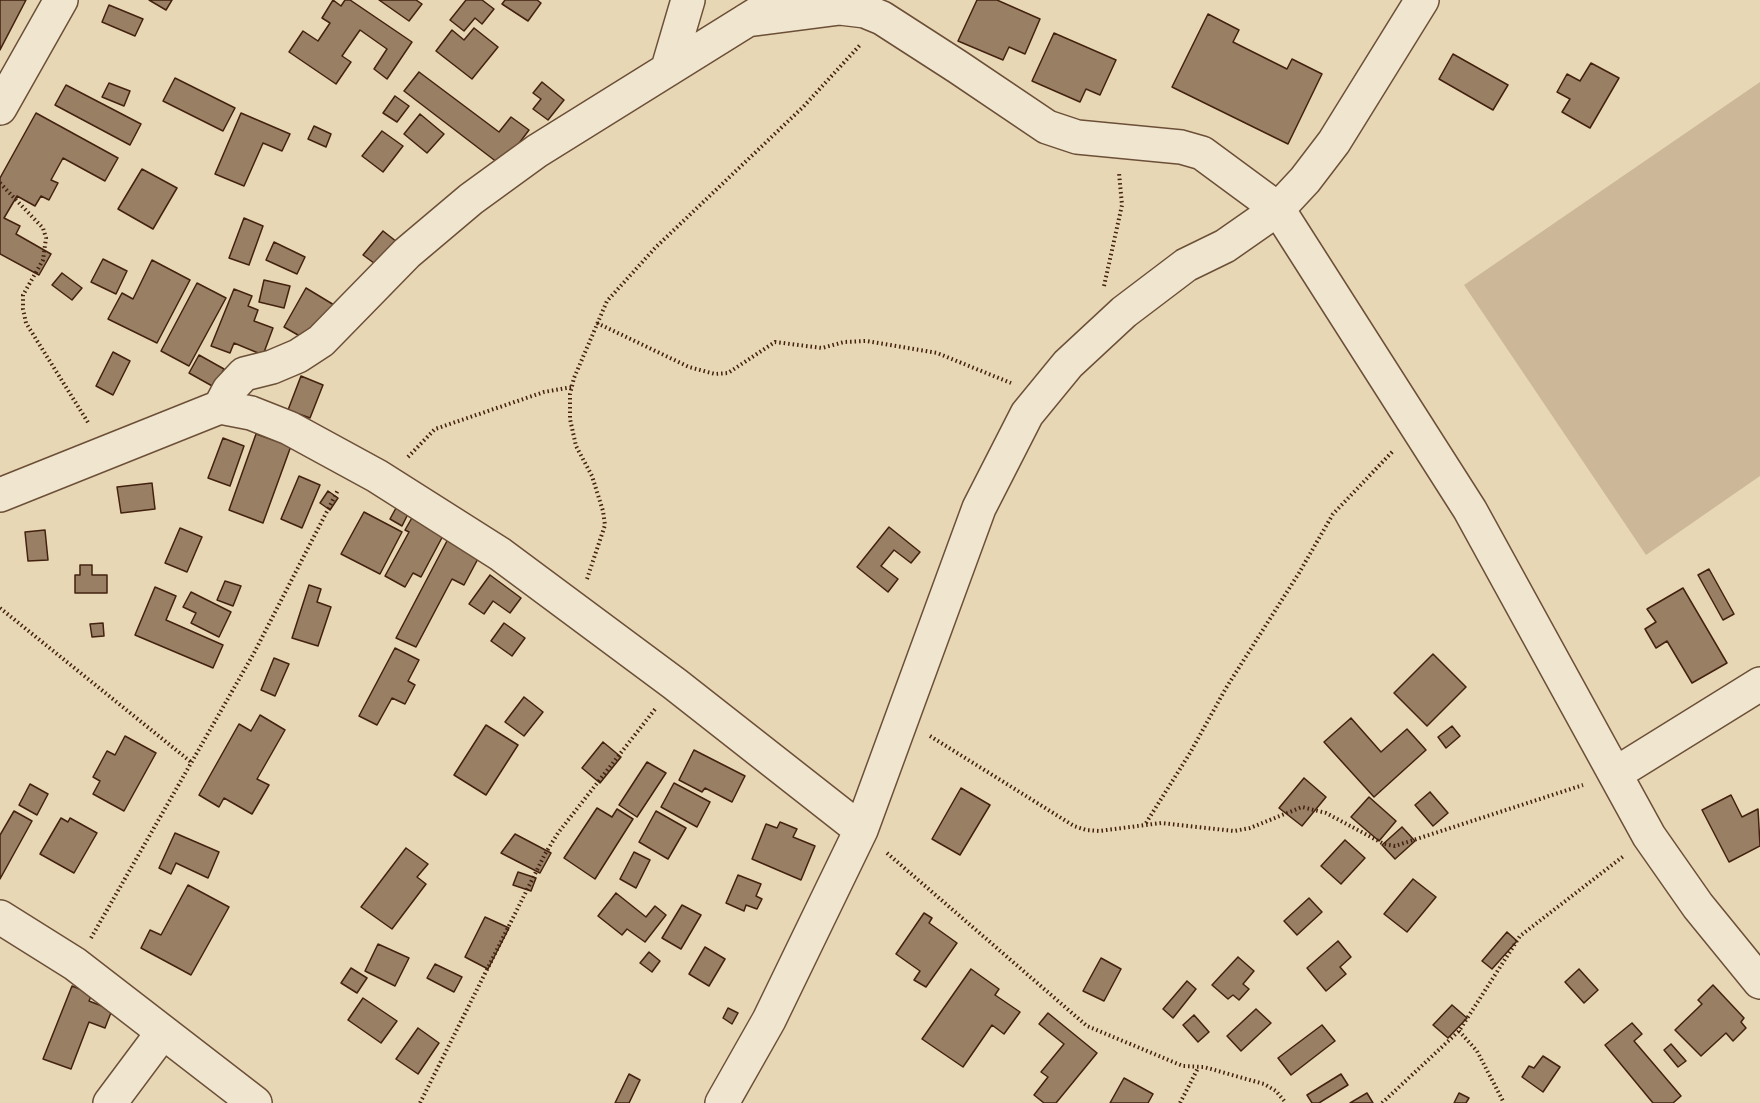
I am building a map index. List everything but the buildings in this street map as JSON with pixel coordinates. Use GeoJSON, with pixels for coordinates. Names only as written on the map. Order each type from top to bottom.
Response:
{"type":"FeatureCollection","features":[{"type":"Feature","properties":{"kind":"street"},"geometry":{"type":"LineString","coordinates":[[0,108],[61,0]]}},
{"type":"Feature","properties":{"kind":"street"},"geometry":{"type":"LineString","coordinates":[[668,68],[688,0]]}},
{"type":"Feature","properties":{"kind":"street"},"geometry":{"type":"LineString","coordinates":[[220,407],[229,390],[244,374],[272,367],[298,356],[321,341],[408,253],[471,199],[537,152],[780,0]]}},
{"type":"Feature","properties":{"kind":"street"},"geometry":{"type":"LineString","coordinates":[[722,1103],[769,1020],[861,830],[979,508],[1027,414],[1068,364],[1124,312],[1186,265],[1225,246],[1278,209],[1305,180],[1334,142],[1422,0]]}},
{"type":"Feature","properties":{"kind":"street"},"geometry":{"type":"LineString","coordinates":[[747,20],[840,8],[865,11],[882,18],[1047,128],[1077,137],[1170,146],[1202,153],[1278,209],[1470,510],[1649,836],[1698,906],[1760,982]]}},
{"type":"Feature","properties":{"kind":"street"},"geometry":{"type":"LineString","coordinates":[[0,495],[105,450],[220,407],[251,413],[289,428],[353,463],[500,555],[675,684],[861,830]]}},
{"type":"Feature","properties":{"kind":"street"},"geometry":{"type":"LineString","coordinates":[[1615,774],[1760,684]]}},
{"type":"Feature","properties":{"kind":"street"},"geometry":{"type":"LineString","coordinates":[[0,917],[75,964],[255,1103]]}},
{"type":"Feature","properties":{"kind":"street"},"geometry":{"type":"LineString","coordinates":[[110,1103],[163,1032]]}},
{"type":"Feature","properties":{"kind":"path"},"geometry":{"type":"LineString","coordinates":[[574,609],[593,564],[605,525],[592,476],[576,446],[570,419],[572,387],[607,301],[655,248],[803,107],[882,18]]}},
{"type":"Feature","properties":{"kind":"path"},"geometry":{"type":"LineString","coordinates":[[1101,293],[1122,205],[1114,142]]}},
{"type":"Feature","properties":{"kind":"path"},"geometry":{"type":"LineString","coordinates":[[0,183],[43,228],[46,238],[43,260],[23,295],[26,323],[105,450]]}},
{"type":"Feature","properties":{"kind":"path"},"geometry":{"type":"LineString","coordinates":[[597,323],[689,367],[715,374],[728,373],[775,342],[822,348],[844,342],[866,341],[937,353],[1042,396]]}},
{"type":"Feature","properties":{"kind":"path"},"geometry":{"type":"LineString","coordinates":[[388,483],[424,437],[435,429],[544,392],[572,387]]}},
{"type":"Feature","properties":{"kind":"path"},"geometry":{"type":"LineString","coordinates":[[1146,823],[1333,514],[1418,428]]}},
{"type":"Feature","properties":{"kind":"path"},"geometry":{"type":"LineString","coordinates":[[75,964],[254,653],[353,463]]}},
{"type":"Feature","properties":{"kind":"path"},"geometry":{"type":"LineString","coordinates":[[0,608],[191,762]]}},
{"type":"Feature","properties":{"kind":"path"},"geometry":{"type":"LineString","coordinates":[[420,1103],[545,854],[558,833],[675,684]]}},
{"type":"Feature","properties":{"kind":"path"},"geometry":{"type":"LineString","coordinates":[[901,718],[1074,826],[1100,831],[1146,823],[1234,831],[1250,828],[1302,807],[1326,813],[1384,844],[1395,846],[1615,774]]}},
{"type":"Feature","properties":{"kind":"path"},"geometry":{"type":"LineString","coordinates":[[861,830],[1087,1026],[1184,1066],[1199,1067],[1264,1084],[1276,1091],[1286,1103]]}},
{"type":"Feature","properties":{"kind":"path"},"geometry":{"type":"LineString","coordinates":[[1382,1103],[1459,1031],[1520,936],[1649,836]]}},
{"type":"Feature","properties":{"kind":"path"},"geometry":{"type":"LineString","coordinates":[[1459,1031],[1477,1051],[1504,1103]]}},
{"type":"Feature","properties":{"kind":"path"},"geometry":{"type":"LineString","coordinates":[[1180,1103],[1199,1067]]}},
{"type":"Feature","properties":{"kind":"shaded area"},"geometry":{"type":"Polygon","coordinates":[[[1760,82],[1760,476],[1646,555],[1464,285],[1760,82]]]}}]}
